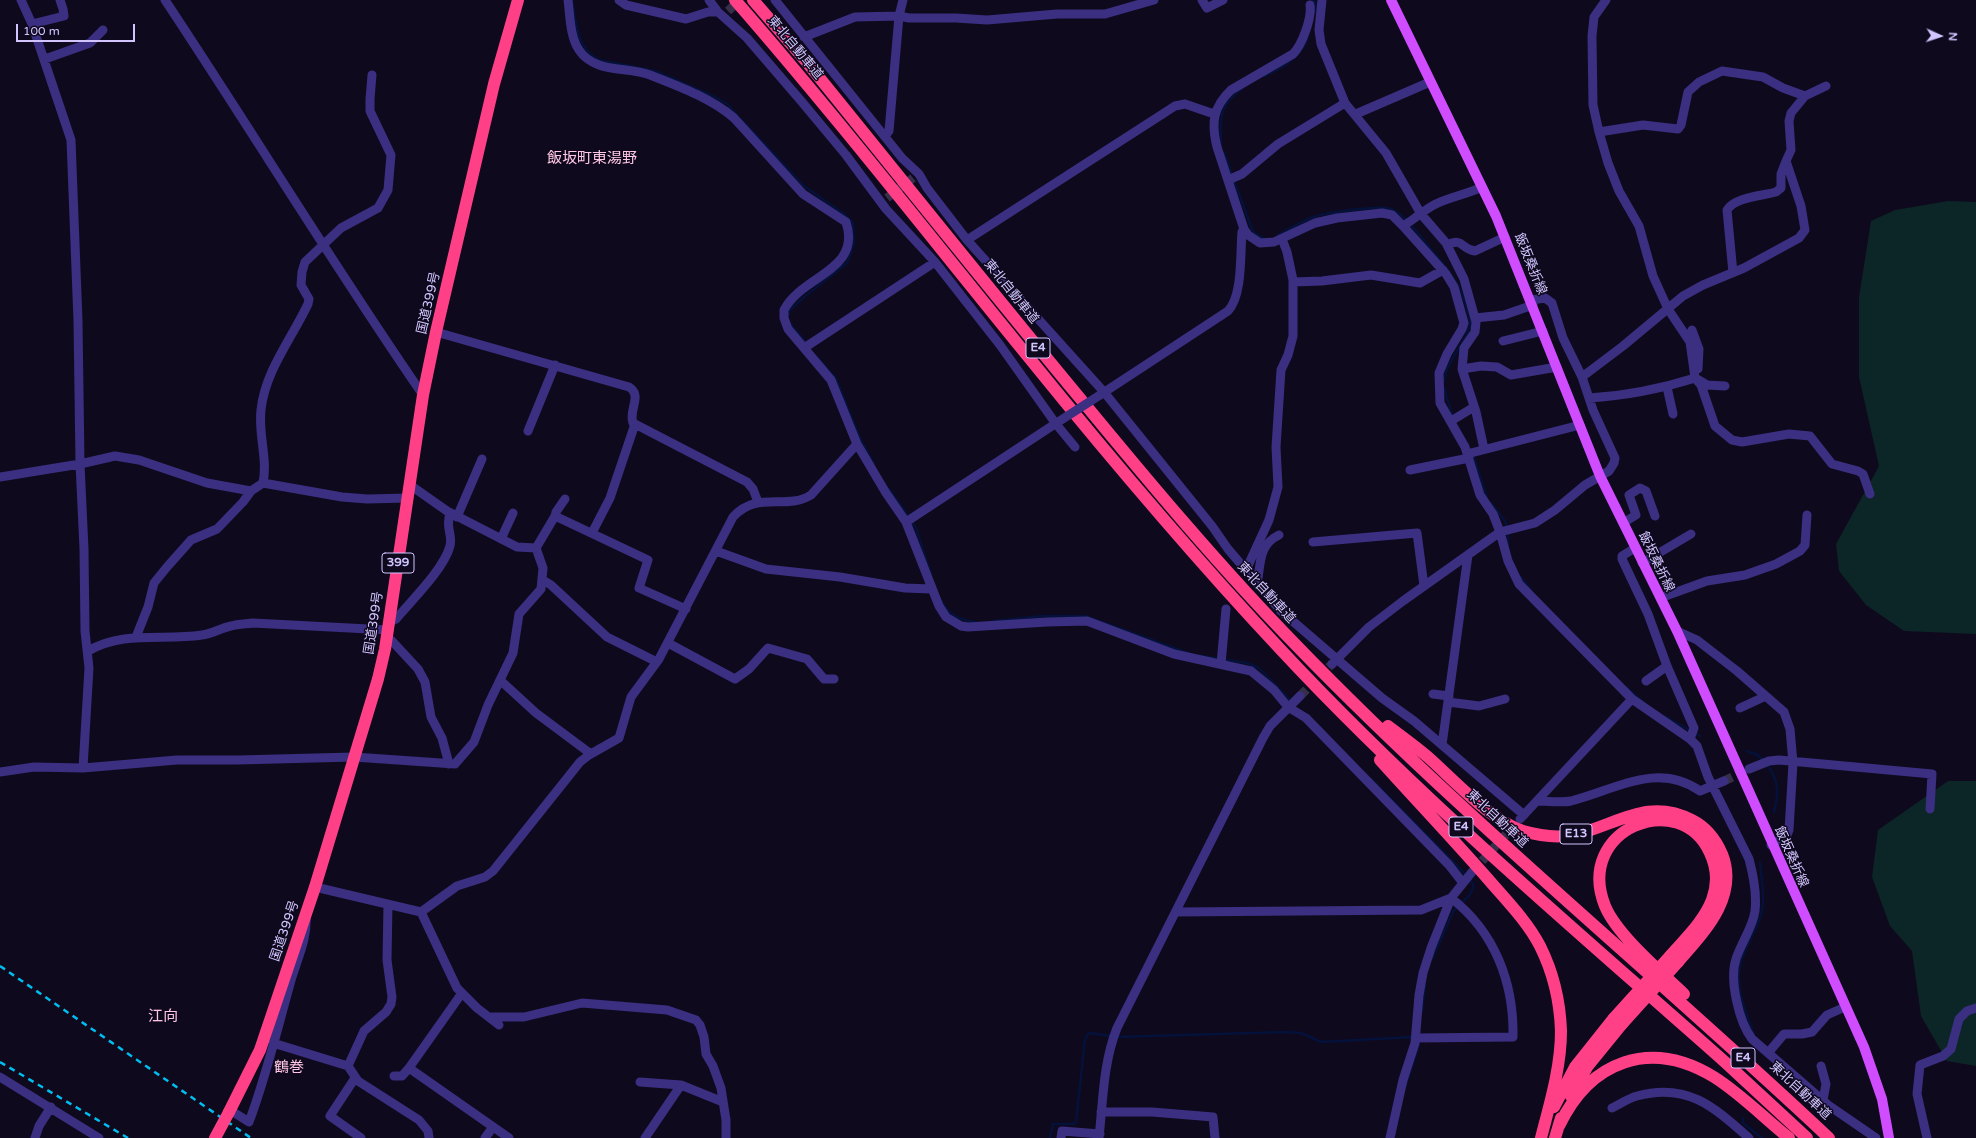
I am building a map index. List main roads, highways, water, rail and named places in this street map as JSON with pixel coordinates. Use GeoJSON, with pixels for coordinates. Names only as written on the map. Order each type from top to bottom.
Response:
{"type":"FeatureCollection","features":[{"type":"Feature","properties":{"kind":"highway","name":"国道399号"},"geometry":{"type":"LineString","coordinates":[[215,1138],[260,1050],[315,887],[378,679],[388,630],[423,395],[436,332],[494,84],[518,0]]}},
{"type":"Feature","properties":{"kind":"highway","name":"東北自動車道"},"geometry":{"type":"LineString","coordinates":[[735,0],[795,70],[1127,477],[1167,524],[1286,655],[1353,724],[1484,849],[1730,1067],[1807,1138]]}},
{"type":"Feature","properties":{"kind":"highway","name":"東北自動車道"},"geometry":{"type":"LineString","coordinates":[[753,0],[805,60],[1116,443],[1250,596],[1336,686],[1493,835],[1757,1070],[1831,1138]]}},
{"type":"Feature","properties":{"kind":"highway"},"geometry":{"type":"LineString","coordinates":[[1286,655],[1514,909],[1539,945],[1556,990],[1560,1032],[1558,1066],[1542,1134]]}},
{"type":"Feature","properties":{"kind":"highway","name":"E13"},"geometry":{"type":"LineString","coordinates":[[1336,686],[1427,756],[1486,809],[1521,830],[1536,835],[1562,837],[1575,835],[1630,815],[1658,811],[1672,812],[1697,822],[1708,832],[1722,855],[1726,881],[1722,900],[1714,918],[1674,959],[1618,1021],[1578,1080],[1557,1132]]}},
{"type":"Feature","properties":{"kind":"highway"},"geometry":{"type":"LineString","coordinates":[[1674,959],[1709,906],[1715,890],[1716,868],[1708,848],[1693,832],[1671,822],[1644,822],[1631,827],[1620,834],[1604,855],[1599,881],[1601,895],[1612,918],[1620,930],[1732,1041],[1804,1107],[1831,1138]]}},
{"type":"Feature","properties":{"kind":"highway"},"geometry":{"type":"LineString","coordinates":[[1542,1134],[1557,1099],[1575,1067],[1618,1021]]}},
{"type":"Feature","properties":{"kind":"highway"},"geometry":{"type":"LineString","coordinates":[[1557,1132],[1576,1096],[1593,1079],[1605,1071],[1624,1063],[1645,1058],[1659,1058],[1687,1065],[1712,1077],[1740,1096],[1789,1138]]}},
{"type":"Feature","properties":{"kind":"main road","name":"飯坂桑折線"},"geometry":{"type":"LineString","coordinates":[[1391,0],[1505,237],[1600,476],[1677,632],[1771,845],[1845,1007],[1874,1074],[1882,1099],[1889,1138]]}},
{"type":"Feature","properties":{"kind":"waterway"},"geometry":{"type":"LineString","coordinates":[[572,0],[576,26],[582,42],[586,49],[599,60],[655,71],[715,97],[727,104],[738,116]]}},
{"type":"Feature","properties":{"kind":"waterway"},"geometry":{"type":"LineString","coordinates":[[1313,0],[1317,4],[1314,13]]}},
{"type":"Feature","properties":{"kind":"waterway"},"geometry":{"type":"LineString","coordinates":[[1264,76],[1278,69],[1296,56],[1305,44],[1308,37]]}},
{"type":"Feature","properties":{"kind":"waterway"},"geometry":{"type":"LineString","coordinates":[[1221,145],[1221,119],[1225,106],[1236,93],[1244,87]]}},
{"type":"Feature","properties":{"kind":"waterway"},"geometry":{"type":"LineString","coordinates":[[741,119],[804,186],[844,214],[853,223],[854,243],[847,263],[804,297],[789,311],[788,317]]}},
{"type":"Feature","properties":{"kind":"waterway"},"geometry":{"type":"LineString","coordinates":[[1224,153],[1253,232],[1264,239]]}},
{"type":"Feature","properties":{"kind":"waterway"},"geometry":{"type":"LineString","coordinates":[[1278,235],[1319,215],[1385,208],[1391,209],[1403,217],[1414,228],[1452,276],[1458,285],[1466,304],[1470,324],[1469,329],[1445,374],[1444,381]]}},
{"type":"Feature","properties":{"kind":"waterway"},"geometry":{"type":"LineString","coordinates":[[789,322],[806,343]]}},
{"type":"Feature","properties":{"kind":"waterway"},"geometry":{"type":"LineString","coordinates":[[819,359],[836,379],[859,436],[874,464]]}},
{"type":"Feature","properties":{"kind":"waterway"},"geometry":{"type":"LineString","coordinates":[[1444,388],[1453,417]]}},
{"type":"Feature","properties":{"kind":"waterway"},"geometry":{"type":"LineString","coordinates":[[1473,455],[1487,498]]}},
{"type":"Feature","properties":{"kind":"waterway"},"geometry":{"type":"LineString","coordinates":[[889,489],[909,517]]}},
{"type":"Feature","properties":{"kind":"waterway"},"geometry":{"type":"LineString","coordinates":[[1491,503],[1505,521],[1507,527]]}},
{"type":"Feature","properties":{"kind":"waterway"},"geometry":{"type":"LineString","coordinates":[[912,522],[916,528],[931,575]]}},
{"type":"Feature","properties":{"kind":"waterway"},"geometry":{"type":"LineString","coordinates":[[1508,532],[1508,547]]}},
{"type":"Feature","properties":{"kind":"waterway"},"geometry":{"type":"LineString","coordinates":[[1520,576],[1531,590]]}},
{"type":"Feature","properties":{"kind":"waterway"},"geometry":{"type":"LineString","coordinates":[[941,600],[947,609],[955,616],[964,620],[975,622]]}},
{"type":"Feature","properties":{"kind":"waterway"},"geometry":{"type":"LineString","coordinates":[[994,621],[1043,616],[1085,616],[1188,653]]}},
{"type":"Feature","properties":{"kind":"waterway"},"geometry":{"type":"LineString","coordinates":[[1201,656],[1247,663],[1259,668],[1292,702]]}},
{"type":"Feature","properties":{"kind":"waterway"},"geometry":{"type":"LineString","coordinates":[[1626,687],[1643,702]]}},
{"type":"Feature","properties":{"kind":"waterway"},"geometry":{"type":"LineString","coordinates":[[1664,716],[1700,736]]}},
{"type":"Feature","properties":{"kind":"waterway"},"geometry":{"type":"LineString","coordinates":[[1747,751],[1758,755],[1763,761]]}},
{"type":"Feature","properties":{"kind":"waterway"},"geometry":{"type":"LineString","coordinates":[[1766,764],[1773,775],[1777,786],[1777,799],[1774,812]]}},
{"type":"Feature","properties":{"kind":"waterway"},"geometry":{"type":"LineString","coordinates":[[1371,779],[1466,875]]}},
{"type":"Feature","properties":{"kind":"waterway"},"geometry":{"type":"LineString","coordinates":[[1754,1035],[1741,996],[1739,972],[1742,957],[1761,915],[1763,896],[1760,863]]}},
{"type":"Feature","properties":{"kind":"waterway"},"geometry":{"type":"LineString","coordinates":[[1432,959],[1454,910],[1469,896],[1473,888],[1473,884],[1469,879]]}},
{"type":"Feature","properties":{"kind":"waterway"},"geometry":{"type":"LineString","coordinates":[[1422,1011],[1425,985]]}},
{"type":"Feature","properties":{"kind":"waterway"},"geometry":{"type":"LineString","coordinates":[[1116,1037],[1287,1032],[1301,1033],[1321,1042],[1412,1037]]}},
{"type":"Feature","properties":{"kind":"waterway"},"geometry":{"type":"LineString","coordinates":[[1050,1138],[1053,1124],[1073,1124],[1076,1122],[1085,1039],[1089,1033],[1111,1036]]}},
{"type":"Feature","properties":{"kind":"waterway"},"geometry":{"type":"LineString","coordinates":[[1406,1085],[1419,1044]]}},
{"type":"Feature","properties":{"kind":"waterway"},"geometry":{"type":"LineString","coordinates":[[1743,1118],[1743,1123],[1762,1138]]}},
{"type":"Feature","properties":{"kind":"tunnel"},"geometry":{"type":"LineString","coordinates":[[728,11],[740,0]]}},
{"type":"Feature","properties":{"kind":"tunnel"},"geometry":{"type":"LineString","coordinates":[[887,198],[913,178]]}},
{"type":"Feature","properties":{"kind":"tunnel"},"geometry":{"type":"LineString","coordinates":[[1300,696],[1332,664]]}},
{"type":"Feature","properties":{"kind":"tunnel"},"geometry":{"type":"LineString","coordinates":[[1724,781],[1747,770]]}},
{"type":"Feature","properties":{"kind":"tunnel"},"geometry":{"type":"LineString","coordinates":[[1473,871],[1517,822]]}},
{"type":"Feature","properties":{"kind":"railway"},"geometry":{"type":"LineString","coordinates":[[0,966],[251,1138]]}},
{"type":"Feature","properties":{"kind":"railway"},"geometry":{"type":"LineString","coordinates":[[0,1062],[128,1138]]}},
{"type":"Feature","properties":{"kind":"district","name":"飯坂町東湯野"},"geometry":{"type":"Point","coordinates":[592,159]}},
{"type":"Feature","properties":{"kind":"district","name":"江向"},"geometry":{"type":"Point","coordinates":[163,1017]}},
{"type":"Feature","properties":{"kind":"district","name":"鶴巻"},"geometry":{"type":"Point","coordinates":[289,1068]}}]}
